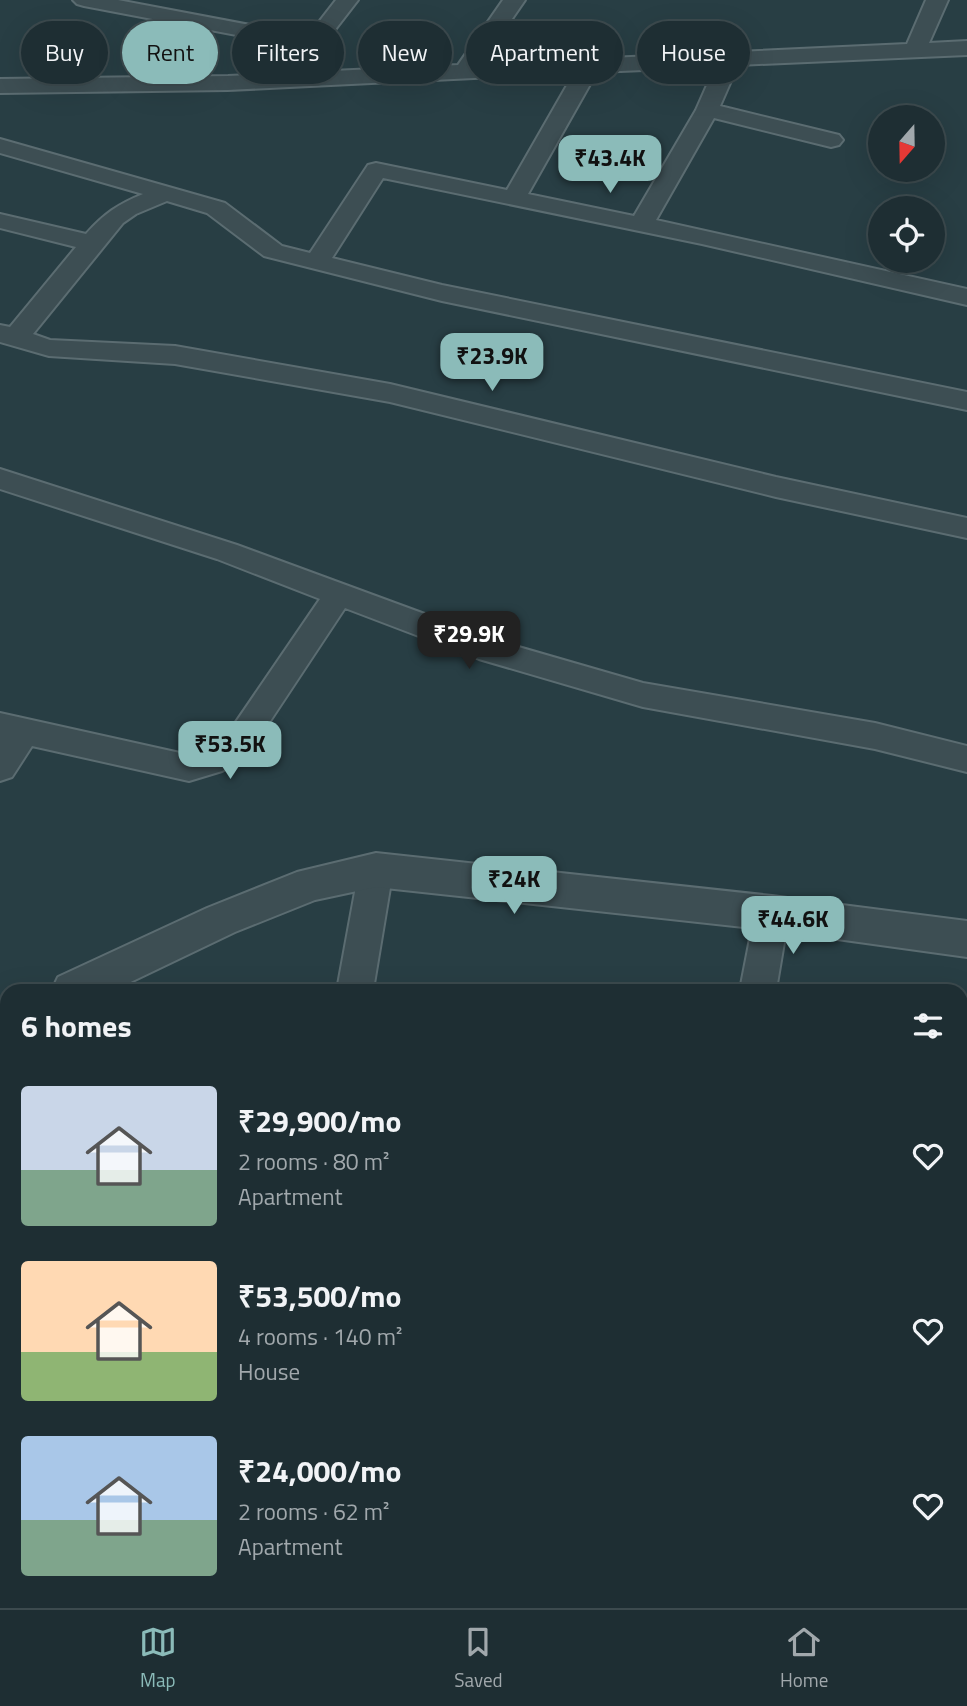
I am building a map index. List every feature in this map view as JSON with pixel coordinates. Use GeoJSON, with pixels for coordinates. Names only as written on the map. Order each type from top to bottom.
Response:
{"type":"FeatureCollection","features":[{"type":"Feature","properties":{"kind":"street"},"geometry":{"type":"LineString","coordinates":[[84,0],[232,28]]}},
{"type":"Feature","properties":{"kind":"street"},"geometry":{"type":"LineString","coordinates":[[330,21],[347,0]]}},
{"type":"Feature","properties":{"kind":"street"},"geometry":{"type":"LineString","coordinates":[[344,77],[465,72],[514,0]]}},
{"type":"Feature","properties":{"kind":"street"},"geometry":{"type":"LineString","coordinates":[[915,51],[937,0]]}},
{"type":"Feature","properties":{"kind":"street"},"geometry":{"type":"LineString","coordinates":[[750,58],[967,48]]}},
{"type":"Feature","properties":{"kind":"street"},"geometry":{"type":"LineString","coordinates":[[0,86],[232,81]]}},
{"type":"Feature","properties":{"kind":"street"},"geometry":{"type":"LineString","coordinates":[[514,198],[579,84]]}},
{"type":"Feature","properties":{"kind":"street"},"geometry":{"type":"LineString","coordinates":[[640,224],[707,110],[719,84]]}},
{"type":"Feature","properties":{"kind":"street"},"geometry":{"type":"LineString","coordinates":[[707,110],[831,140]]}},
{"type":"Feature","properties":{"kind":"street"},"geometry":{"type":"LineString","coordinates":[[0,146],[216,208],[273,251],[442,293],[967,401]]}},
{"type":"Feature","properties":{"kind":"street"},"geometry":{"type":"LineString","coordinates":[[317,262],[376,170],[640,224],[967,296]]}},
{"type":"Feature","properties":{"kind":"street"},"geometry":{"type":"LineString","coordinates":[[166,193],[127,209],[114,218],[8,336],[49,348],[175,355],[376,391],[776,487],[967,528]]}},
{"type":"Feature","properties":{"kind":"street"},"geometry":{"type":"LineString","coordinates":[[0,221],[92,243]]}},
{"type":"Feature","properties":{"kind":"street"},"geometry":{"type":"LineString","coordinates":[[0,479],[228,552],[490,651],[643,695],[875,736],[967,759]]}},
{"type":"Feature","properties":{"kind":"street"},"geometry":{"type":"LineString","coordinates":[[0,768],[11,730],[189,768],[210,762],[236,747],[339,594]]}},
{"type":"Feature","properties":{"kind":"street"},"geometry":{"type":"LineString","coordinates":[[356,984],[376,870]]}},
{"type":"Feature","properties":{"kind":"street"},"geometry":{"type":"LineString","coordinates":[[86,984],[234,915],[311,884],[376,870],[772,913],[967,939]]}},
{"type":"Feature","properties":{"kind":"street"},"geometry":{"type":"LineString","coordinates":[[759,984],[772,913]]}}]}
